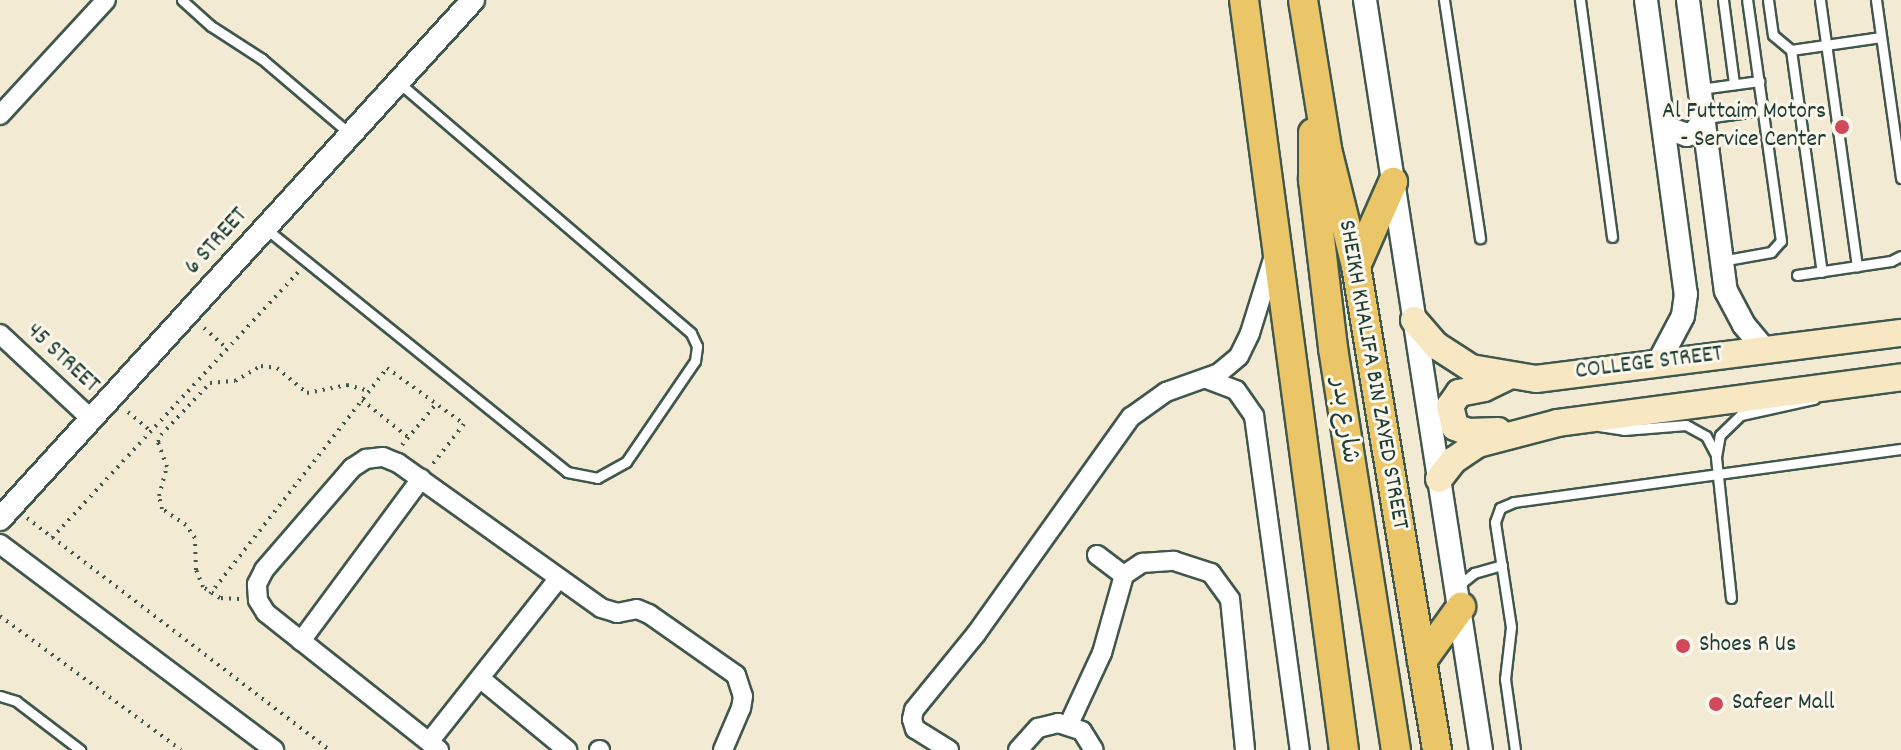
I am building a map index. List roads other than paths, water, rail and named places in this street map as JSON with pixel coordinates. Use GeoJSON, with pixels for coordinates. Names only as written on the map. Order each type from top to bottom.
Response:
{"type":"FeatureCollection","features":[{"type":"Feature","properties":{"kind":"main road"},"geometry":{"type":"LineString","coordinates":[[1244,0],[1344,750]]}},
{"type":"Feature","properties":{"kind":"main road","name":"SHEIKH KHALIFA BIN ZAYED STREET"},"geometry":{"type":"LineString","coordinates":[[1303,0],[1317,90],[1356,266],[1437,750]]}},
{"type":"Feature","properties":{"kind":"main road","name":"شارع بدر"},"geometry":{"type":"LineString","coordinates":[[1317,90],[1312,150],[1318,225],[1353,487],[1396,750]]}},
{"type":"Feature","properties":{"kind":"main road"},"geometry":{"type":"LineString","coordinates":[[1356,266],[1393,182]]}},
{"type":"Feature","properties":{"kind":"main road","name":"COLLEGE STREET"},"geometry":{"type":"LineString","coordinates":[[1414,320],[1453,358],[1471,368],[1536,379],[1901,333]]}},
{"type":"Feature","properties":{"kind":"main road"},"geometry":{"type":"LineString","coordinates":[[1509,376],[1484,388],[1459,393],[1450,406],[1452,422],[1461,430],[1514,433]]}},
{"type":"Feature","properties":{"kind":"main road","name":"COLLEGE STREET"},"geometry":{"type":"LineString","coordinates":[[1439,479],[1464,451],[1514,433],[1585,419],[1901,377]]}},
{"type":"Feature","properties":{"kind":"main road"},"geometry":{"type":"LineString","coordinates":[[1422,661],[1459,597]]}},
{"type":"Feature","properties":{"kind":"main road"},"geometry":{"type":"LineString","coordinates":[[1332,750],[1336,700]]}},
{"type":"Feature","properties":{"kind":"street"},"geometry":{"type":"LineString","coordinates":[[0,115],[106,0]]}},
{"type":"Feature","properties":{"kind":"street","name":"6 STREET"},"geometry":{"type":"LineString","coordinates":[[6,512],[473,0]]}},
{"type":"Feature","properties":{"kind":"street"},"geometry":{"type":"LineString","coordinates":[[1365,0],[1481,750]]}},
{"type":"Feature","properties":{"kind":"street"},"geometry":{"type":"LineString","coordinates":[[1646,0],[1686,294],[1679,326],[1658,363]]}},
{"type":"Feature","properties":{"kind":"street"},"geometry":{"type":"LineString","coordinates":[[1688,0],[1721,261],[1734,309],[1764,349]]}},
{"type":"Feature","properties":{"kind":"street"},"geometry":{"type":"LineString","coordinates":[[1665,127],[1671,133],[1687,135],[1695,132],[1705,118]]}},
{"type":"Feature","properties":{"kind":"street"},"geometry":{"type":"LineString","coordinates":[[949,750],[915,729],[914,710],[995,608],[1131,417],[1166,392],[1207,379],[1230,365],[1245,345],[1276,249]]}},
{"type":"Feature","properties":{"kind":"street","name":"45 STREET"},"geometry":{"type":"LineString","coordinates":[[0,334],[91,419]]}},
{"type":"Feature","properties":{"kind":"street"},"geometry":{"type":"LineString","coordinates":[[1207,379],[1236,390],[1254,416],[1300,750]]}},
{"type":"Feature","properties":{"kind":"street"},"geometry":{"type":"LineString","coordinates":[[559,578],[434,746],[266,613],[256,592],[264,570],[352,468],[366,459],[391,459],[608,611],[637,609],[649,614],[736,675],[743,696],[741,708],[723,750]]}},
{"type":"Feature","properties":{"kind":"street"},"geometry":{"type":"LineString","coordinates":[[301,641],[421,479]]}},
{"type":"Feature","properties":{"kind":"street"},"geometry":{"type":"LineString","coordinates":[[0,544],[274,750]]}},
{"type":"Feature","properties":{"kind":"street"},"geometry":{"type":"LineString","coordinates":[[1097,555],[1124,575]]}},
{"type":"Feature","properties":{"kind":"street"},"geometry":{"type":"LineString","coordinates":[[1069,724],[1102,653],[1124,575],[1142,563],[1174,561],[1211,573],[1225,589],[1233,610],[1245,750]]}},
{"type":"Feature","properties":{"kind":"street"},"geometry":{"type":"LineString","coordinates":[[481,679],[567,750]]}},
{"type":"Feature","properties":{"kind":"street"},"geometry":{"type":"LineString","coordinates":[[1018,750],[1038,728],[1069,724],[1082,731],[1094,750]]}},
{"type":"Feature","properties":{"kind":"lane"},"geometry":{"type":"LineString","coordinates":[[182,0],[211,26],[262,59],[350,134]]}},
{"type":"Feature","properties":{"kind":"lane"},"geometry":{"type":"LineString","coordinates":[[1444,0],[1480,238]]}},
{"type":"Feature","properties":{"kind":"lane"},"geometry":{"type":"LineString","coordinates":[[1580,0],[1612,237]]}},
{"type":"Feature","properties":{"kind":"lane"},"geometry":{"type":"LineString","coordinates":[[1723,0],[1734,84]]}},
{"type":"Feature","properties":{"kind":"lane"},"geometry":{"type":"LineString","coordinates":[[1721,261],[1771,252],[1781,241],[1747,0]]}},
{"type":"Feature","properties":{"kind":"lane"},"geometry":{"type":"LineString","coordinates":[[1768,0],[1773,35],[1791,50],[1822,272]]}},
{"type":"Feature","properties":{"kind":"lane"},"geometry":{"type":"LineString","coordinates":[[1820,0],[1857,266]]}},
{"type":"Feature","properties":{"kind":"lane"},"geometry":{"type":"LineString","coordinates":[[1876,0],[1901,178]]}},
{"type":"Feature","properties":{"kind":"lane"},"geometry":{"type":"LineString","coordinates":[[1791,50],[1881,37]]}},
{"type":"Feature","properties":{"kind":"lane"},"geometry":{"type":"LineString","coordinates":[[1700,89],[1759,81]]}},
{"type":"Feature","properties":{"kind":"lane"},"geometry":{"type":"LineString","coordinates":[[265,228],[567,472],[576,476],[608,475],[626,462],[695,361],[697,346],[687,328],[398,82]]}},
{"type":"Feature","properties":{"kind":"lane"},"geometry":{"type":"LineString","coordinates":[[1705,118],[1762,110]]}},
{"type":"Feature","properties":{"kind":"lane"},"geometry":{"type":"LineString","coordinates":[[1797,275],[1891,261],[1901,256]]}},
{"type":"Feature","properties":{"kind":"lane"},"geometry":{"type":"LineString","coordinates":[[1731,598],[1716,457],[1720,435],[1733,420],[1750,412],[1810,401],[1843,385]]}},
{"type":"Feature","properties":{"kind":"lane"},"geometry":{"type":"LineString","coordinates":[[1585,419],[1613,430],[1686,425],[1706,436],[1716,457]]}},
{"type":"Feature","properties":{"kind":"lane"},"geometry":{"type":"LineString","coordinates":[[1515,750],[1505,679],[1511,627],[1495,522],[1496,514],[1506,503],[1901,449]]}},
{"type":"Feature","properties":{"kind":"lane"},"geometry":{"type":"LineString","coordinates":[[1459,597],[1474,573],[1502,565]]}},
{"type":"Feature","properties":{"kind":"lane"},"geometry":{"type":"LineString","coordinates":[[0,696],[16,701],[80,750]]}},
{"type":"Feature","properties":{"kind":"place","name":"Al Futtaim Motors - Service Center"},"geometry":{"type":"Point","coordinates":[1842,127]}},
{"type":"Feature","properties":{"kind":"place","name":"Shoes R Us"},"geometry":{"type":"Point","coordinates":[1683,646]}},
{"type":"Feature","properties":{"kind":"place","name":"Safeer Mall"},"geometry":{"type":"Point","coordinates":[1716,704]}}]}
